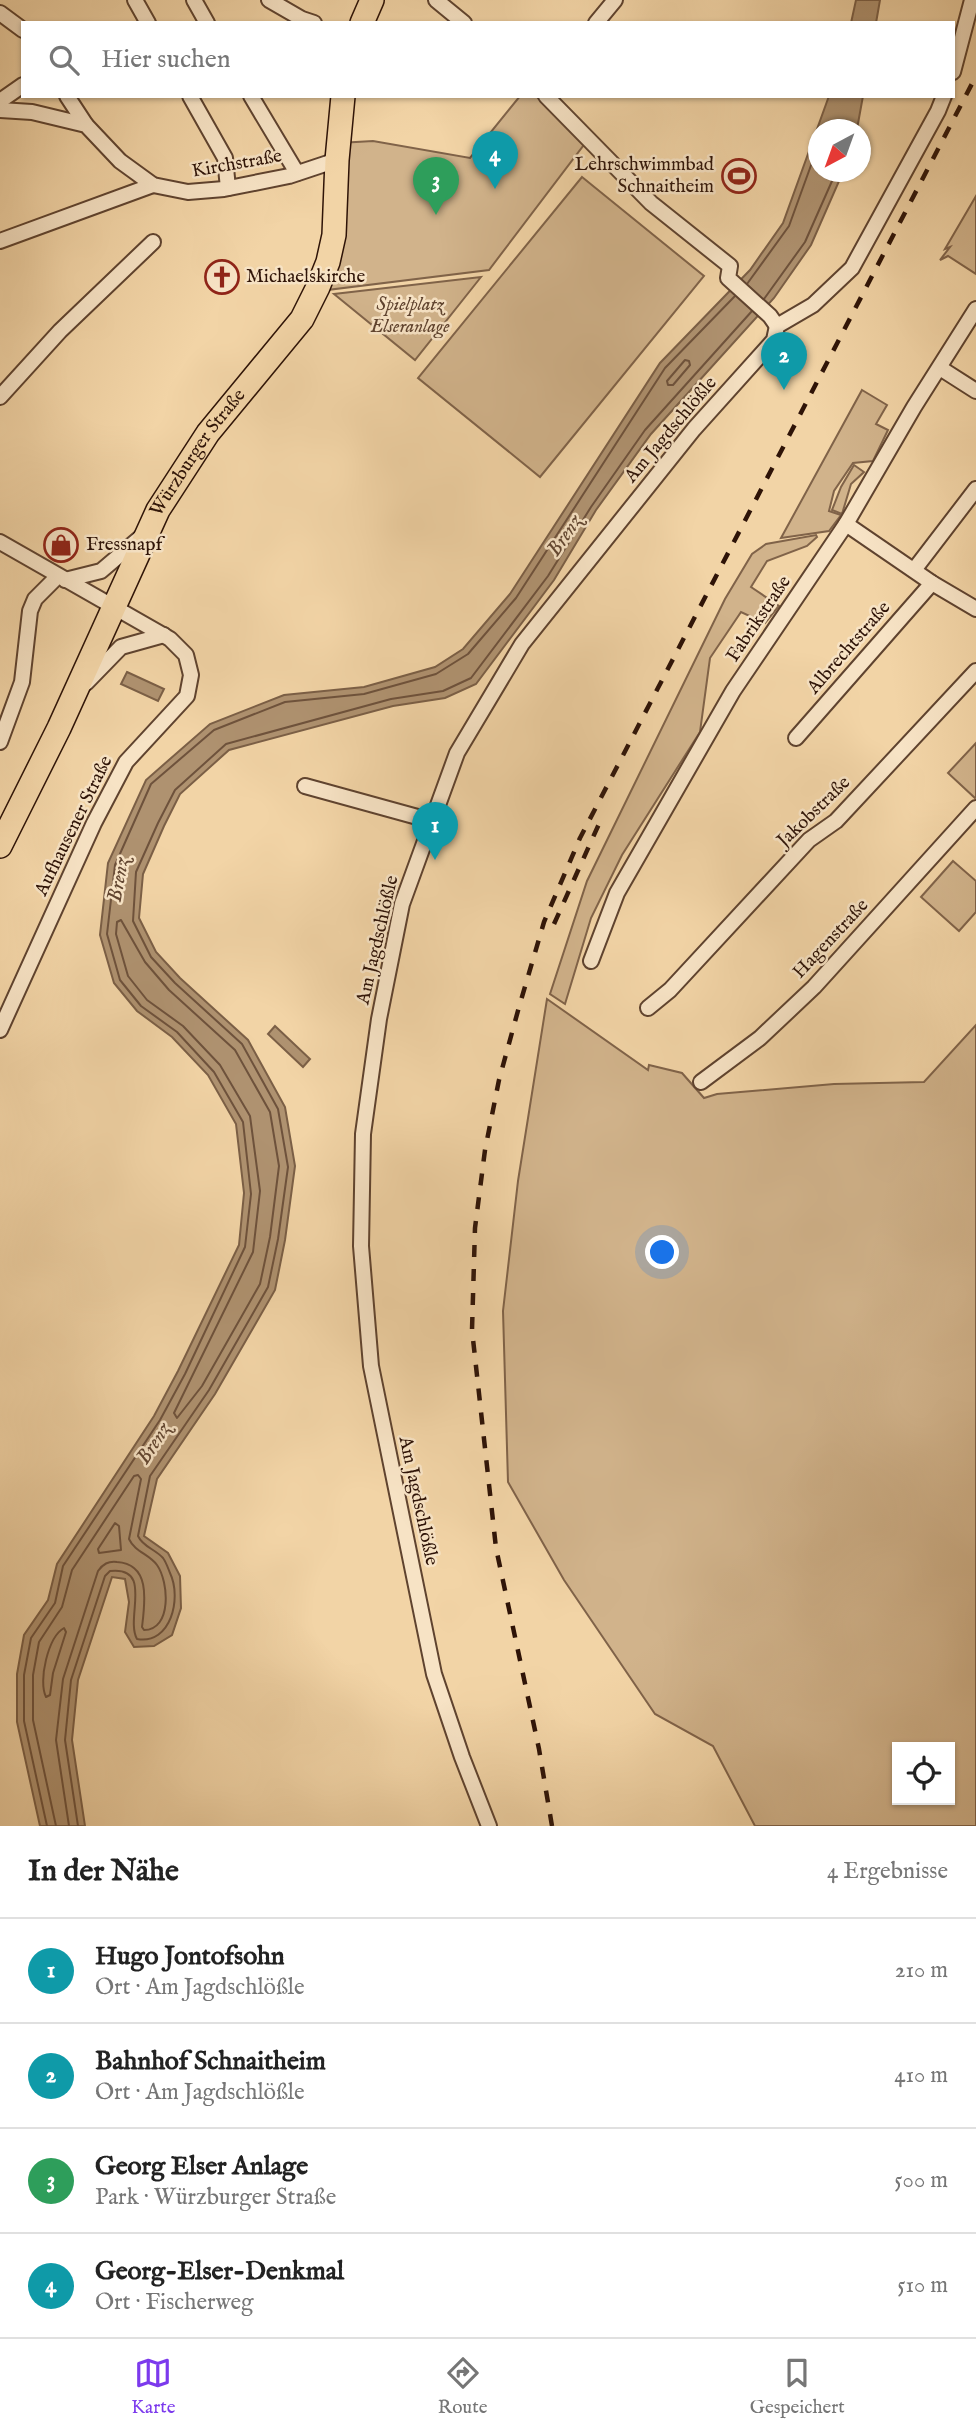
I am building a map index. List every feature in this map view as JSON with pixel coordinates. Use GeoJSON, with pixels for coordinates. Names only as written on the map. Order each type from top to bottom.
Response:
{"type":"FeatureCollection","features":[{"type":"Feature","properties":{"kind":"main road"},"geometry":{"type":"LineString","coordinates":[[363,21],[372,0]]}},
{"type":"Feature","properties":{"kind":"main road","name":"Würzburger Straße"},"geometry":{"type":"LineString","coordinates":[[0,846],[73,697],[158,510],[208,433],[302,319],[307,309],[328,262],[334,235],[343,98]]}},
{"type":"Feature","properties":{"kind":"street"},"geometry":{"type":"LineString","coordinates":[[135,0],[147,21]]}},
{"type":"Feature","properties":{"kind":"street"},"geometry":{"type":"LineString","coordinates":[[194,0],[206,21]]}},
{"type":"Feature","properties":{"kind":"street"},"geometry":{"type":"LineString","coordinates":[[269,0],[308,21]]}},
{"type":"Feature","properties":{"kind":"street"},"geometry":{"type":"LineString","coordinates":[[436,0],[462,21]]}},
{"type":"Feature","properties":{"kind":"street"},"geometry":{"type":"LineString","coordinates":[[598,21],[615,0]]}},
{"type":"Feature","properties":{"kind":"street"},"geometry":{"type":"LineString","coordinates":[[955,64],[972,0]]}},
{"type":"Feature","properties":{"kind":"street"},"geometry":{"type":"LineString","coordinates":[[0,13],[21,29]]}},
{"type":"Feature","properties":{"kind":"street"},"geometry":{"type":"LineString","coordinates":[[0,101],[21,86]]}},
{"type":"Feature","properties":{"kind":"street","name":"Kirchstraße"},"geometry":{"type":"LineString","coordinates":[[68,98],[86,125],[120,161],[153,185],[188,192],[228,188],[297,173],[337,160]]}},
{"type":"Feature","properties":{"kind":"street"},"geometry":{"type":"LineString","coordinates":[[191,98],[225,158],[228,188]]}},
{"type":"Feature","properties":{"kind":"street"},"geometry":{"type":"LineString","coordinates":[[252,98],[297,173]]}},
{"type":"Feature","properties":{"kind":"street"},"geometry":{"type":"LineString","coordinates":[[548,98],[651,203],[730,266],[729,278],[774,321]]}},
{"type":"Feature","properties":{"kind":"street","name":"Am Jagdschlößle"},"geometry":{"type":"LineString","coordinates":[[489,1826],[461,1756],[434,1674],[371,1366],[361,1246],[363,1135],[379,1019],[402,904],[457,753],[522,643],[694,429],[774,340],[774,321],[813,305],[852,268],[943,98]]}},
{"type":"Feature","properties":{"kind":"street"},"geometry":{"type":"LineString","coordinates":[[0,110],[32,112],[86,125]]}},
{"type":"Feature","properties":{"kind":"street"},"geometry":{"type":"LineString","coordinates":[[0,241],[153,185]]}},
{"type":"Feature","properties":{"kind":"street"},"geometry":{"type":"LineString","coordinates":[[0,397],[60,331],[153,242]]}},
{"type":"Feature","properties":{"kind":"street","name":"Fabrikstraße"},"geometry":{"type":"LineString","coordinates":[[591,961],[617,893],[727,702],[846,524],[976,309]]}},
{"type":"Feature","properties":{"kind":"street"},"geometry":{"type":"LineString","coordinates":[[940,368],[976,391]]}},
{"type":"Feature","properties":{"kind":"street"},"geometry":{"type":"LineString","coordinates":[[914,570],[976,489]]}},
{"type":"Feature","properties":{"kind":"street"},"geometry":{"type":"LineString","coordinates":[[846,524],[976,610]]}},
{"type":"Feature","properties":{"kind":"street"},"geometry":{"type":"LineString","coordinates":[[0,742],[22,682],[30,611],[35,598],[61,578],[101,570],[114,562],[148,531]]}},
{"type":"Feature","properties":{"kind":"street","name":"Aufhausener Straße"},"geometry":{"type":"LineString","coordinates":[[0,542],[164,635],[186,656],[191,676],[187,696],[126,762],[94,823],[0,1031]]}},
{"type":"Feature","properties":{"kind":"street","name":"Albrechtstraße"},"geometry":{"type":"LineString","coordinates":[[796,738],[932,583]]}},
{"type":"Feature","properties":{"kind":"street"},"geometry":{"type":"LineString","coordinates":[[73,697],[121,648],[164,635]]}},
{"type":"Feature","properties":{"kind":"street","name":"Jakobstraße"},"geometry":{"type":"LineString","coordinates":[[648,1008],[670,990],[809,840],[836,821],[976,671]]}},
{"type":"Feature","properties":{"kind":"street"},"geometry":{"type":"LineString","coordinates":[[305,786],[432,821]]}},
{"type":"Feature","properties":{"kind":"street","name":"Hagenstraße"},"geometry":{"type":"LineString","coordinates":[[701,1082],[760,1038],[814,987],[976,808]]}},
{"type":"Feature","properties":{"kind":"green space"},"geometry":{"type":"Polygon","coordinates":[[[518,98],[538,98],[586,142],[489,270],[327,290],[339,143],[373,141],[470,158],[518,98]]]}},
{"type":"Feature","properties":{"kind":"green space"},"geometry":{"type":"Polygon","coordinates":[[[582,177],[704,276],[540,477],[418,378],[582,177]]]}},
{"type":"Feature","properties":{"kind":"green space"},"geometry":{"type":"Polygon","coordinates":[[[976,196],[976,274],[948,256],[940,260],[950,247],[945,249],[976,196]]]}},
{"type":"Feature","properties":{"kind":"green space","name":"Spielplatz Elseranlage"},"geometry":{"type":"Polygon","coordinates":[[[481,277],[415,360],[334,294],[481,277]]]}},
{"type":"Feature","properties":{"kind":"green space"},"geometry":{"type":"Polygon","coordinates":[[[862,390],[887,405],[876,424],[888,430],[873,461],[853,463],[834,491],[829,511],[841,515],[829,531],[781,538],[862,390]]]}},
{"type":"Feature","properties":{"kind":"green space"},"geometry":{"type":"Polygon","coordinates":[[[854,465],[864,472],[851,484],[842,514],[832,510],[854,465]]]}},
{"type":"Feature","properties":{"kind":"green space"},"geometry":{"type":"Polygon","coordinates":[[[816,535],[807,546],[767,561],[751,587],[779,606],[765,623],[741,612],[710,658],[700,732],[622,855],[591,918],[565,1004],[550,994],[587,881],[725,599],[752,554],[766,544],[816,535]]]}},
{"type":"Feature","properties":{"kind":"green space"},"geometry":{"type":"Polygon","coordinates":[[[976,743],[976,797],[975,798],[948,773],[976,743]]]}},
{"type":"Feature","properties":{"kind":"green space"},"geometry":{"type":"Polygon","coordinates":[[[953,861],[976,881],[976,912],[959,931],[921,897],[953,861]]]}},
{"type":"Feature","properties":{"kind":"green space"},"geometry":{"type":"Polygon","coordinates":[[[547,999],[648,1070],[649,1065],[682,1073],[704,1098],[717,1094],[834,1084],[924,1082],[976,1025],[976,1826],[755,1826],[713,1746],[655,1714],[564,1580],[508,1482],[503,1311],[518,1181],[547,999]]]}},
{"type":"Feature","properties":{"kind":"water"},"geometry":{"type":"Polygon","coordinates":[[[856,0],[880,0],[876,21],[851,21],[856,0]]]}},
{"type":"Feature","properties":{"kind":"water"},"geometry":{"type":"Polygon","coordinates":[[[828,98],[863,98],[859,119],[821,119],[828,98]]]}},
{"type":"Feature","properties":{"kind":"water","name":"Brenz"},"geometry":{"type":"Polygon","coordinates":[[[808,154],[808,182],[839,182],[811,245],[774,298],[651,434],[596,510],[554,580],[476,684],[445,698],[393,706],[229,750],[180,794],[164,826],[143,874],[139,918],[156,952],[180,978],[248,1040],[285,1107],[295,1166],[275,1290],[215,1394],[157,1479],[144,1536],[168,1553],[180,1576],[181,1608],[172,1635],[154,1646],[134,1647],[125,1632],[129,1602],[125,1579],[112,1577],[78,1680],[72,1740],[85,1826],[40,1826],[17,1722],[17,1674],[24,1635],[48,1600],[57,1564],[154,1416],[178,1371],[239,1245],[244,1193],[236,1124],[208,1075],[172,1037],[137,1011],[114,983],[100,935],[108,863],[146,780],[210,724],[284,695],[364,687],[435,667],[463,649],[510,594],[660,363],[750,270],[783,223],[808,154]]]}},
{"type":"Feature","properties":{"kind":"water"},"geometry":{"type":"Polygon","coordinates":[[[127,672],[164,689],[158,701],[121,684],[127,672]]]}},
{"type":"Feature","properties":{"kind":"water"},"geometry":{"type":"Polygon","coordinates":[[[275,1026],[310,1059],[303,1067],[268,1034],[275,1026]]]}},
{"type":"Feature","properties":{"kind":"railway"},"geometry":{"type":"LineString","coordinates":[[552,1826],[539,1749],[496,1548],[472,1330],[475,1228],[485,1150],[499,1080],[544,922],[580,838],[976,76]]}},
{"type":"Feature","properties":{"kind":"railway"},"geometry":{"type":"LineString","coordinates":[[554,924],[603,815]]}},
{"type":"Feature","properties":{"kind":"place","name":"Lehrschwimmbad Schnaitheim"},"geometry":{"type":"Point","coordinates":[739,176]}},
{"type":"Feature","properties":{"kind":"place","name":"Georg-Elser-Denkmal"},"geometry":{"type":"Point","coordinates":[495,189]}},
{"type":"Feature","properties":{"kind":"place","name":"Georg Elser Anlage"},"geometry":{"type":"Point","coordinates":[436,215]}},
{"type":"Feature","properties":{"kind":"place","name":"Michaelskirche"},"geometry":{"type":"Point","coordinates":[222,277]}},
{"type":"Feature","properties":{"kind":"place","name":"Bahnhof Schnaitheim"},"geometry":{"type":"Point","coordinates":[784,390]}},
{"type":"Feature","properties":{"kind":"place","name":"Fressnapf"},"geometry":{"type":"Point","coordinates":[61,545]}},
{"type":"Feature","properties":{"kind":"place","name":"Hugo Jontofsohn"},"geometry":{"type":"Point","coordinates":[435,860]}}]}
